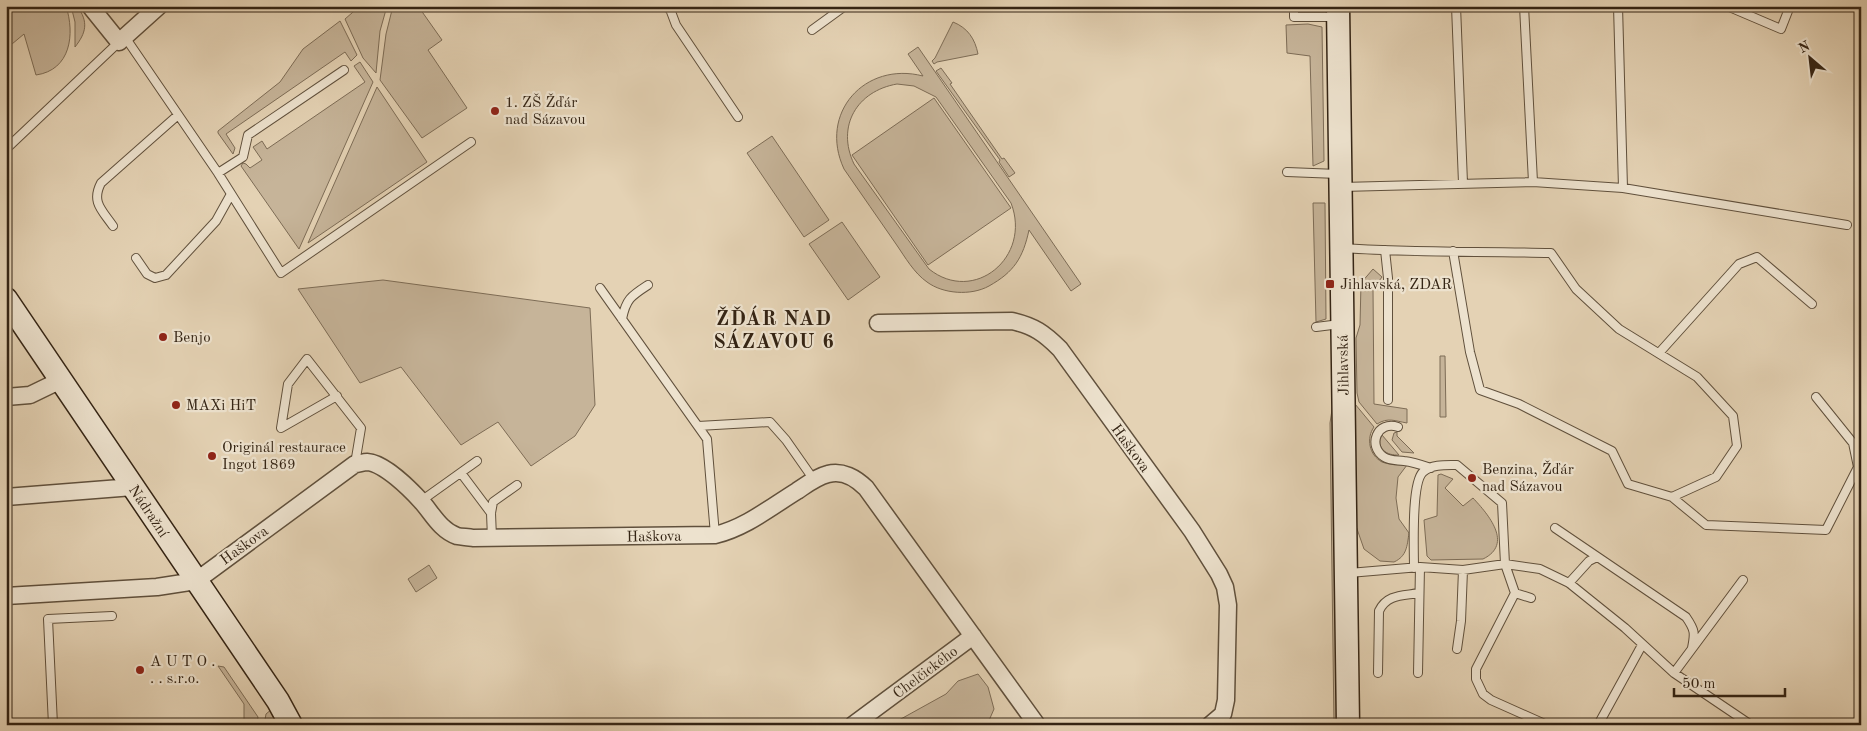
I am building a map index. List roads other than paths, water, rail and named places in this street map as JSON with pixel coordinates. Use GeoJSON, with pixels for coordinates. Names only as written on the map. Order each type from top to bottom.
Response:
{"type":"FeatureCollection","features":[{"type":"Feature","properties":{"kind":"main road","name":"Jihlavská"},"geometry":{"type":"LineString","coordinates":[[1338,12],[1348,725]]}},
{"type":"Feature","properties":{"kind":"main road","name":"Nádražní"},"geometry":{"type":"LineString","coordinates":[[6,299],[278,701],[291,725]]}},
{"type":"Feature","properties":{"kind":"street"},"geometry":{"type":"LineString","coordinates":[[90,6],[122,40],[159,6]]}},
{"type":"Feature","properties":{"kind":"street","name":"Haškova"},"geometry":{"type":"LineString","coordinates":[[878,323],[1012,321],[1033,327],[1048,337],[1060,349],[1192,532],[1219,574],[1228,605],[1226,700],[1223,714],[1211,725]]}},
{"type":"Feature","properties":{"kind":"street"},"geometry":{"type":"LineString","coordinates":[[6,397],[30,395],[61,380]]}},
{"type":"Feature","properties":{"kind":"street","name":"Haškova"},"geometry":{"type":"LineString","coordinates":[[196,581],[355,464],[367,462],[377,465],[399,479],[445,529],[457,536],[473,538],[715,535],[740,526],[814,480],[828,474],[842,474],[858,480],[866,488],[1037,725]]}},
{"type":"Feature","properties":{"kind":"street"},"geometry":{"type":"LineString","coordinates":[[6,496],[133,487]]}},
{"type":"Feature","properties":{"kind":"street"},"geometry":{"type":"LineString","coordinates":[[6,596],[157,586],[196,581]]}},
{"type":"Feature","properties":{"kind":"street","name":"Chelčického"},"geometry":{"type":"LineString","coordinates":[[853,725],[973,636]]}},
{"type":"Feature","properties":{"kind":"lane"},"geometry":{"type":"LineString","coordinates":[[812,30],[845,6]]}},
{"type":"Feature","properties":{"kind":"lane"},"geometry":{"type":"LineString","coordinates":[[1294,6],[1294,17],[1338,12]]}},
{"type":"Feature","properties":{"kind":"lane"},"geometry":{"type":"LineString","coordinates":[[1456,6],[1463,183]]}},
{"type":"Feature","properties":{"kind":"lane"},"geometry":{"type":"LineString","coordinates":[[1524,6],[1533,182]]}},
{"type":"Feature","properties":{"kind":"lane"},"geometry":{"type":"LineString","coordinates":[[1618,6],[1622,188]]}},
{"type":"Feature","properties":{"kind":"lane"},"geometry":{"type":"LineString","coordinates":[[1727,6],[1781,29],[1790,6]]}},
{"type":"Feature","properties":{"kind":"lane"},"geometry":{"type":"LineString","coordinates":[[669,7],[676,24],[738,117]]}},
{"type":"Feature","properties":{"kind":"lane"},"geometry":{"type":"LineString","coordinates":[[6,149],[122,40],[178,115],[218,173],[281,273],[471,142]]}},
{"type":"Feature","properties":{"kind":"lane"},"geometry":{"type":"LineString","coordinates":[[218,173],[243,157],[248,136],[344,70]]}},
{"type":"Feature","properties":{"kind":"lane"},"geometry":{"type":"LineString","coordinates":[[113,226],[97,203],[96,192],[101,182],[178,115]]}},
{"type":"Feature","properties":{"kind":"lane"},"geometry":{"type":"LineString","coordinates":[[1287,172],[1326,172],[1340,181],[1533,182],[1622,188],[1847,225]]}},
{"type":"Feature","properties":{"kind":"lane"},"geometry":{"type":"LineString","coordinates":[[136,258],[147,274],[155,278],[166,276],[216,221],[231,194]]}},
{"type":"Feature","properties":{"kind":"lane"},"geometry":{"type":"LineString","coordinates":[[1341,248],[1552,254],[1576,289],[1619,329],[1697,378],[1733,416],[1737,446],[1716,477],[1672,497]]}},
{"type":"Feature","properties":{"kind":"lane"},"geometry":{"type":"LineString","coordinates":[[1385,250],[1388,278],[1388,400]]}},
{"type":"Feature","properties":{"kind":"lane"},"geometry":{"type":"LineString","coordinates":[[1453,251],[1470,352],[1480,390],[1519,404],[1612,451],[1628,484],[1672,497],[1706,525],[1826,530],[1858,467],[1853,443],[1816,397]]}},
{"type":"Feature","properties":{"kind":"lane"},"geometry":{"type":"LineString","coordinates":[[1658,354],[1739,264],[1757,257],[1812,304]]}},
{"type":"Feature","properties":{"kind":"lane"},"geometry":{"type":"LineString","coordinates":[[622,319],[625,305],[630,297],[648,285]]}},
{"type":"Feature","properties":{"kind":"lane"},"geometry":{"type":"LineString","coordinates":[[600,288],[707,439],[715,535]]}},
{"type":"Feature","properties":{"kind":"lane"},"geometry":{"type":"LineString","coordinates":[[1316,326],[1342,324]]}},
{"type":"Feature","properties":{"kind":"lane"},"geometry":{"type":"LineString","coordinates":[[337,396],[281,428],[288,384],[307,359],[337,396],[361,428],[355,464]]}},
{"type":"Feature","properties":{"kind":"lane"},"geometry":{"type":"LineString","coordinates":[[698,426],[760,421],[770,422],[786,440],[814,480]]}},
{"type":"Feature","properties":{"kind":"lane"},"geometry":{"type":"LineString","coordinates":[[1398,427],[1386,426],[1378,433],[1375,442],[1380,453],[1389,459],[1430,468],[1457,465],[1502,503],[1505,564],[1515,593],[1476,669],[1476,679],[1483,694],[1491,700],[1547,725]]}},
{"type":"Feature","properties":{"kind":"lane"},"geometry":{"type":"LineString","coordinates":[[421,501],[477,461]]}},
{"type":"Feature","properties":{"kind":"lane"},"geometry":{"type":"LineString","coordinates":[[1418,673],[1419,593],[1416,488],[1417,479],[1430,468]]}},
{"type":"Feature","properties":{"kind":"lane"},"geometry":{"type":"LineString","coordinates":[[461,473],[491,513]]}},
{"type":"Feature","properties":{"kind":"lane"},"geometry":{"type":"LineString","coordinates":[[492,538],[491,513],[493,502],[517,485]]}},
{"type":"Feature","properties":{"kind":"lane"},"geometry":{"type":"LineString","coordinates":[[1554,528],[1686,617],[1692,626],[1694,634],[1692,648]]}},
{"type":"Feature","properties":{"kind":"lane"},"geometry":{"type":"LineString","coordinates":[[1569,583],[1589,561],[1597,557]]}},
{"type":"Feature","properties":{"kind":"lane"},"geometry":{"type":"LineString","coordinates":[[1346,573],[1417,567],[1463,570],[1505,564],[1540,569],[1569,583],[1625,628],[1674,673],[1750,725]]}},
{"type":"Feature","properties":{"kind":"lane"},"geometry":{"type":"LineString","coordinates":[[1457,649],[1461,621],[1463,570]]}},
{"type":"Feature","properties":{"kind":"lane"},"geometry":{"type":"LineString","coordinates":[[1674,673],[1743,580]]}},
{"type":"Feature","properties":{"kind":"lane"},"geometry":{"type":"LineString","coordinates":[[1378,673],[1379,611],[1383,603],[1391,598],[1419,593]]}},
{"type":"Feature","properties":{"kind":"lane"},"geometry":{"type":"LineString","coordinates":[[1515,593],[1531,598]]}},
{"type":"Feature","properties":{"kind":"lane"},"geometry":{"type":"LineString","coordinates":[[53,725],[48,619],[112,616]]}},
{"type":"Feature","properties":{"kind":"lane"},"geometry":{"type":"LineString","coordinates":[[1598,725],[1642,645]]}},
{"type":"Feature","properties":{"kind":"place","name":"1. ZŠ Žďár nad Sázavou"},"geometry":{"type":"Point","coordinates":[495,111]}},
{"type":"Feature","properties":{"kind":"place","name":"Jihlavská, ZDAR"},"geometry":{"type":"Point","coordinates":[1330,284]}},
{"type":"Feature","properties":{"kind":"place","name":"Benjo"},"geometry":{"type":"Point","coordinates":[163,337]}},
{"type":"Feature","properties":{"kind":"place","name":"MAXi HiT"},"geometry":{"type":"Point","coordinates":[176,405]}},
{"type":"Feature","properties":{"kind":"place","name":"Originál restaurace Ingot 1869"},"geometry":{"type":"Point","coordinates":[212,456]}},
{"type":"Feature","properties":{"kind":"place","name":"Benzina, Žďár nad Sázavou"},"geometry":{"type":"Point","coordinates":[1472,478]}},
{"type":"Feature","properties":{"kind":"place","name":"A U T O . . . s.r.o."},"geometry":{"type":"Point","coordinates":[140,670]}},
{"type":"Feature","properties":{"kind":"district","name":"ŽĎÁR NAD SÁZAVOU 6"},"geometry":{"type":"Point","coordinates":[774,330]}}]}
